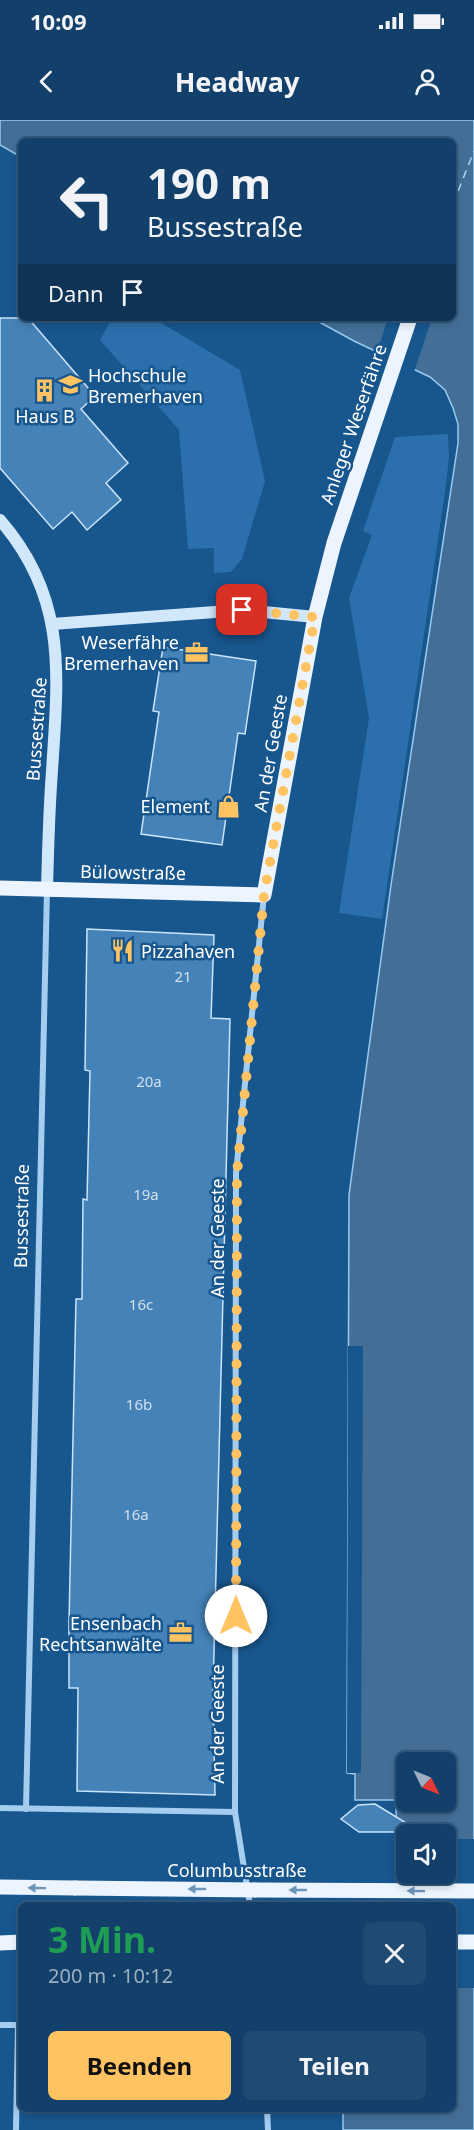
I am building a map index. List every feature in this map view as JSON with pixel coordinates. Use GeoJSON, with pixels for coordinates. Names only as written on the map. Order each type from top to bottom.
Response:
{"type":"FeatureCollection","features":[{"type":"Feature","properties":{"kind":"main road","name":"Anleger Weserfähre"},"geometry":{"type":"LineString","coordinates":[[334,543],[409,321]]}},
{"type":"Feature","properties":{"kind":"main road","name":"An der Geeste"},"geometry":{"type":"LineString","coordinates":[[264,895],[315,617],[334,543]]}},
{"type":"Feature","properties":{"kind":"main road","name":"Bülowstraße"},"geometry":{"type":"LineString","coordinates":[[0,888],[264,895]]}},
{"type":"Feature","properties":{"kind":"main road","name":"Columbusstraße"},"geometry":{"type":"LineString","coordinates":[[0,1887],[474,1891]]}},
{"type":"Feature","properties":{"kind":"main road"},"geometry":{"type":"LineString","coordinates":[[0,1942],[18,1942]]}},
{"type":"Feature","properties":{"kind":"main road"},"geometry":{"type":"LineString","coordinates":[[456,1942],[474,1942]]}},
{"type":"Feature","properties":{"kind":"street","name":"Bussestraße"},"geometry":{"type":"LineString","coordinates":[[0,520],[39,576],[52,624],[58,673],[49,809],[26,1809]]}},
{"type":"Feature","properties":{"kind":"street"},"geometry":{"type":"LineString","coordinates":[[52,624],[242,610],[315,617]]}},
{"type":"Feature","properties":{"kind":"street","name":"An der Geeste"},"geometry":{"type":"LineString","coordinates":[[250,1902],[235,1812],[237,1173],[264,895]]}},
{"type":"Feature","properties":{"kind":"street"},"geometry":{"type":"LineString","coordinates":[[0,1809],[235,1812]]}},
{"type":"Feature","properties":{"kind":"street"},"geometry":{"type":"LineString","coordinates":[[0,2025],[18,2025]]}},
{"type":"Feature","properties":{"kind":"street"},"geometry":{"type":"LineString","coordinates":[[16,2130],[18,2078]]}},
{"type":"Feature","properties":{"kind":"street"},"geometry":{"type":"LineString","coordinates":[[267,2112],[268,2130]]}},
{"type":"Feature","properties":{"kind":"shaded area"},"geometry":{"type":"Polygon","coordinates":[[[0,120],[474,120],[474,2130],[343,2130],[343,2112],[456,2112],[456,1902],[397,1902],[397,1884],[456,1884],[456,1824],[396,1824],[396,1812],[456,1812],[456,1752],[396,1752],[396,1800],[355,1800],[355,1774],[347,1773],[349,1195],[391,885],[458,443],[458,424],[445,390],[430,377],[317,321],[456,321],[456,138],[18,138],[18,155],[0,145],[0,120]]]}},
{"type":"Feature","properties":{"kind":"shaded area"},"geometry":{"type":"Polygon","coordinates":[[[110,321],[158,321],[240,370],[265,481],[242,559],[231,572],[214,573],[214,548],[188,549],[179,430],[100,340],[110,321]]]}},
{"type":"Feature","properties":{"kind":"shaded area"},"geometry":{"type":"Polygon","coordinates":[[[448,434],[449,458],[445,492],[382,919],[339,913],[369,718],[349,598],[372,535],[363,531],[395,437],[448,434]]]}},
{"type":"Feature","properties":{"kind":"pier"},"geometry":{"type":"Polygon","coordinates":[[[387,321],[431,321],[414,372],[376,355],[387,321]]]}},
{"type":"Feature","properties":{"kind":"pier"},"geometry":{"type":"Polygon","coordinates":[[[348,1346],[363,1346],[361,1773],[347,1773],[348,1346]]]}},
{"type":"Feature","properties":{"kind":"pier"},"geometry":{"type":"Polygon","coordinates":[[[391,1838],[396,1838],[396,1884],[456,1884],[456,1839],[474,1839],[474,1988],[456,1988],[456,1902],[394,1902],[391,1838]]]}},
{"type":"Feature","properties":{"kind":"building","name":"Haus B"},"geometry":{"type":"Polygon","coordinates":[[[0,318],[18,318],[18,321],[31,321],[95,396],[81,409],[128,463],[106,483],[121,500],[87,530],[72,512],[53,529],[0,468],[0,318]]]}},
{"type":"Feature","properties":{"kind":"building"},"geometry":{"type":"Polygon","coordinates":[[[163,647],[256,661],[245,734],[238,733],[222,845],[141,834],[159,712],[153,711],[163,647]]]}},
{"type":"Feature","properties":{"kind":"building"},"geometry":{"type":"Polygon","coordinates":[[[87,929],[214,935],[211,1018],[230,1019],[213,1692],[215,1795],[77,1791],[78,1688],[69,1688],[69,1622],[76,1299],[82,1299],[83,1199],[87,1200],[90,1071],[85,1070],[87,929]]]}},
{"type":"Feature","properties":{"kind":"building"},"geometry":{"type":"Polygon","coordinates":[[[375,1804],[408,1824],[396,1824],[396,1832],[359,1832],[341,1819],[358,1805],[375,1804]]]}},
{"type":"Feature","properties":{"kind":"ferry route"},"geometry":{"type":"LineString","coordinates":[[456,196],[474,151]]}},
{"type":"Feature","properties":{"kind":"place","name":"Hochschule Bremerhaven"},"geometry":{"type":"Point","coordinates":[70,385]}},
{"type":"Feature","properties":{"kind":"place","name":"Haus B"},"geometry":{"type":"Point","coordinates":[45,390]}},
{"type":"Feature","properties":{"kind":"place","name":"Weserfähre Bremerhaven"},"geometry":{"type":"Point","coordinates":[197,652]}},
{"type":"Feature","properties":{"kind":"place","name":"Element"},"geometry":{"type":"Point","coordinates":[228,806]}},
{"type":"Feature","properties":{"kind":"place","name":"Pizzahaven"},"geometry":{"type":"Point","coordinates":[123,951]}},
{"type":"Feature","properties":{"kind":"place","name":"Ensenbach Rechtsanwälte"},"geometry":{"type":"Point","coordinates":[180,1633]}},
{"type":"Feature","properties":{"kind":"route"},"geometry":{"type":"LineString","coordinates":[[236,1616],[237,1173],[264,895],[315,617],[242,610]]}}]}
